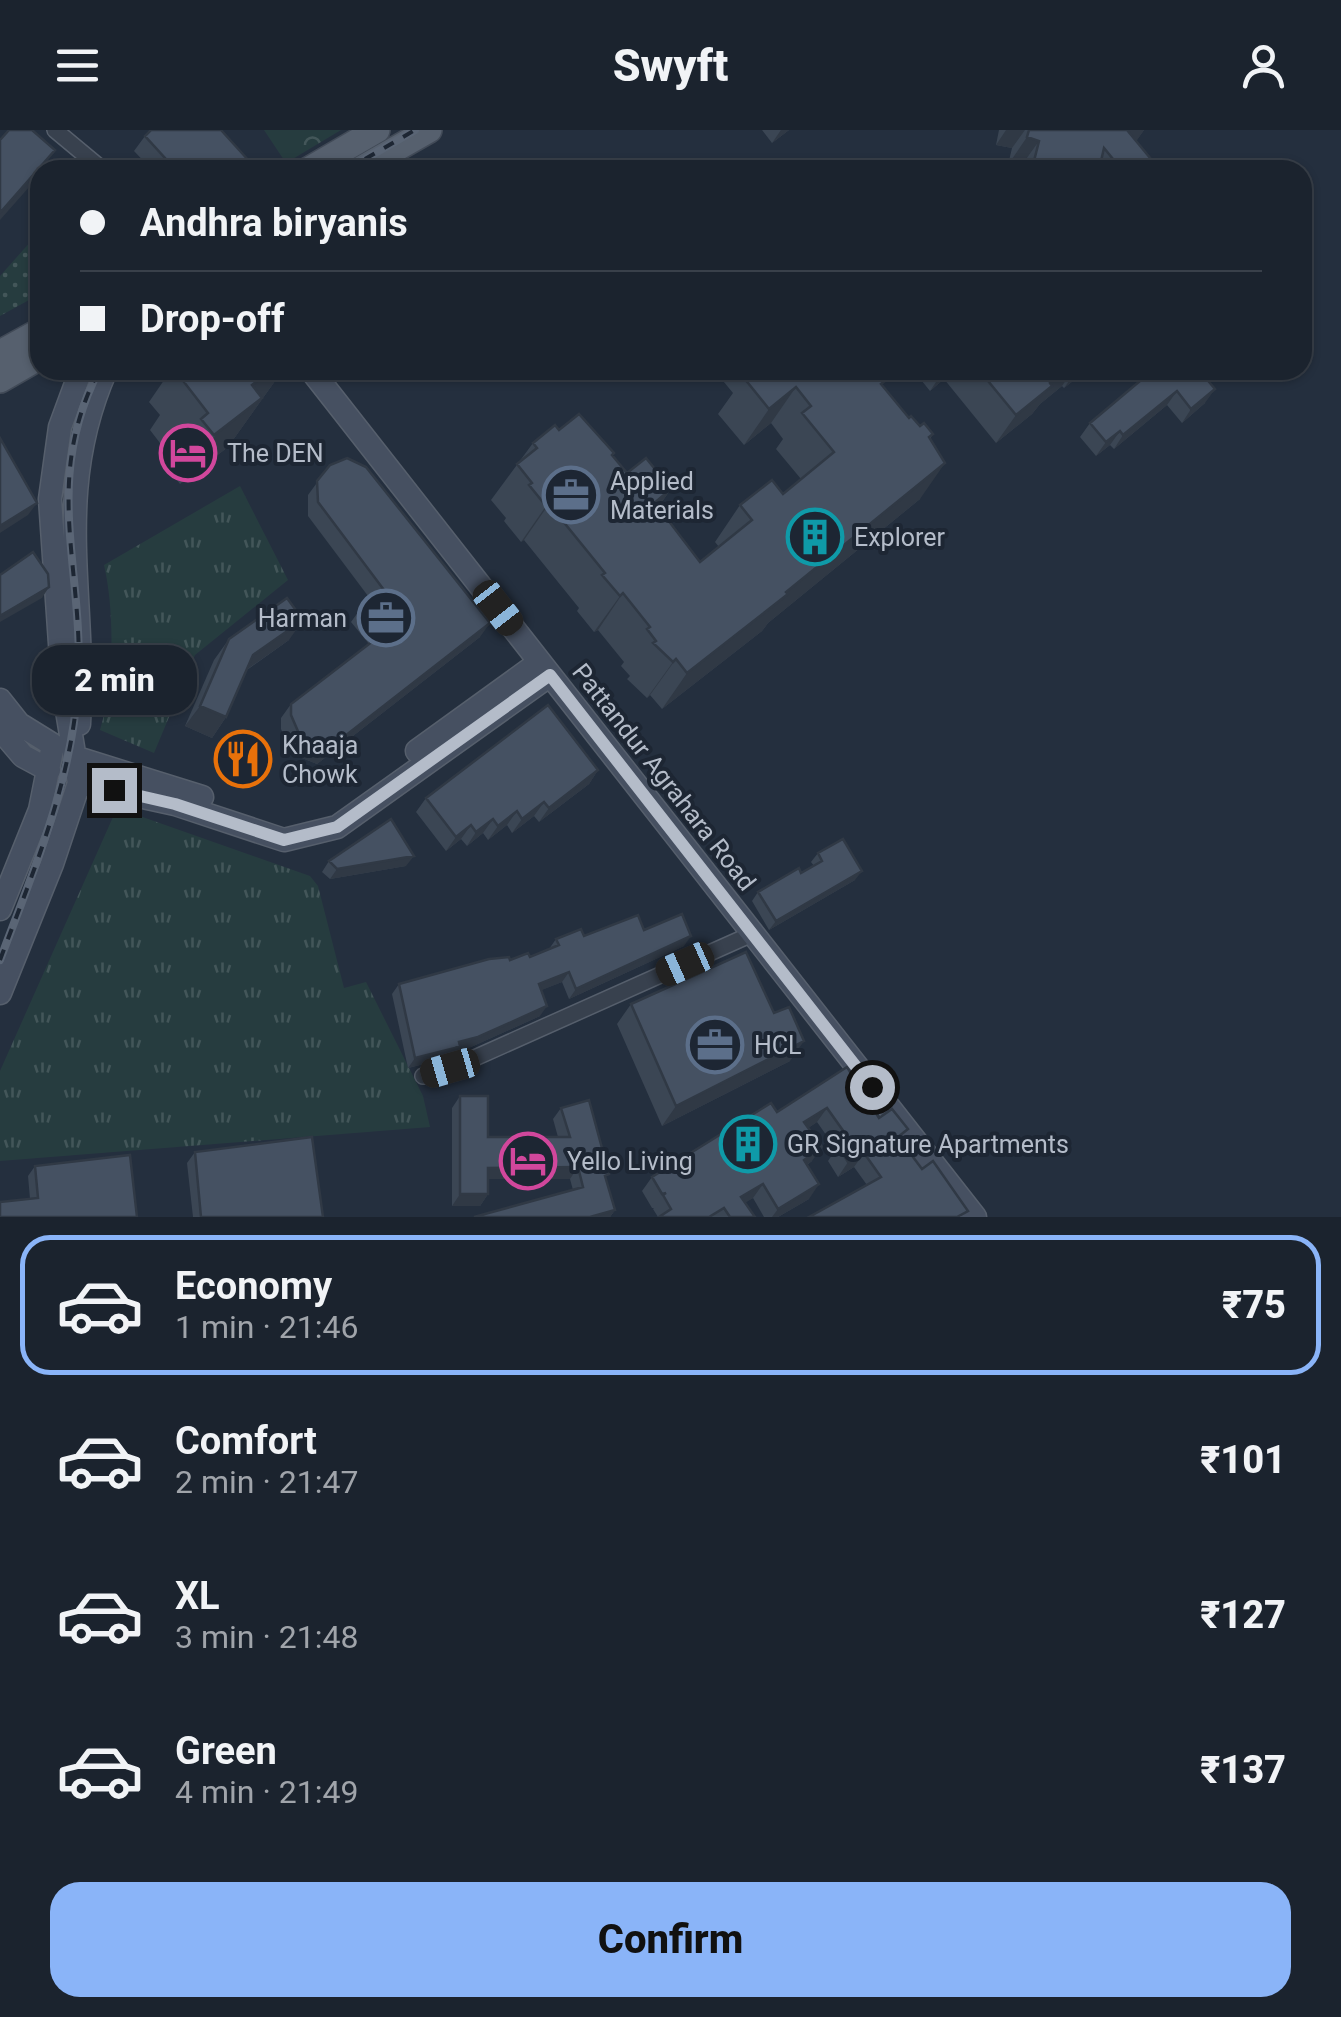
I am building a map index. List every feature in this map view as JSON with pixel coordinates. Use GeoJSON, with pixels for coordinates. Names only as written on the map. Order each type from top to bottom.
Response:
{"type":"FeatureCollection","features":[{"type":"Feature","properties":{"kind":"main road"},"geometry":{"type":"LineString","coordinates":[[325,160],[377,130]]}},
{"type":"Feature","properties":{"kind":"main road"},"geometry":{"type":"LineString","coordinates":[[377,160],[429,130]]}},
{"type":"Feature","properties":{"kind":"main road"},"geometry":{"type":"LineString","coordinates":[[0,354],[30,336]]}},
{"type":"Feature","properties":{"kind":"main road"},"geometry":{"type":"LineString","coordinates":[[0,380],[30,363]]}},
{"type":"Feature","properties":{"kind":"street"},"geometry":{"type":"LineString","coordinates":[[56,130],[91,160]]}},
{"type":"Feature","properties":{"kind":"street"},"geometry":{"type":"LineString","coordinates":[[0,993],[52,864],[79,783],[63,688],[50,500],[60,427],[77,380]]}},
{"type":"Feature","properties":{"kind":"street"},"geometry":{"type":"LineString","coordinates":[[77,758],[81,690],[74,491],[82,434],[102,380]]}},
{"type":"Feature","properties":{"kind":"street","name":"Pattandur Agrahara Road"},"geometry":{"type":"LineString","coordinates":[[318,380],[975,1217]]}},
{"type":"Feature","properties":{"kind":"street"},"geometry":{"type":"LineString","coordinates":[[77,758],[280,824],[298,824],[332,813],[545,668]]}},
{"type":"Feature","properties":{"kind":"street"},"geometry":{"type":"LineString","coordinates":[[79,783],[175,804],[284,840],[302,837],[337,827],[545,668]]}},
{"type":"Feature","properties":{"kind":"street"},"geometry":{"type":"LineString","coordinates":[[0,700],[19,724],[53,745],[40,810],[0,910]]}},
{"type":"Feature","properties":{"kind":"street"},"geometry":{"type":"LineString","coordinates":[[0,729],[23,756],[50,770]]}},
{"type":"Feature","properties":{"kind":"street"},"geometry":{"type":"LineString","coordinates":[[423,1076],[450,1068],[752,934]]}},
{"type":"Feature","properties":{"kind":"green space"},"geometry":{"type":"Polygon","coordinates":[[[264,130],[341,130],[291,160],[284,160],[264,130]]]}},
{"type":"Feature","properties":{"kind":"green space"},"geometry":{"type":"Polygon","coordinates":[[[30,242],[30,300],[0,316],[0,276],[30,242]]]}},
{"type":"Feature","properties":{"kind":"green space"},"geometry":{"type":"Polygon","coordinates":[[[240,486],[288,580],[195,655],[154,753],[100,730],[111,648],[104,565],[240,486]]]}},
{"type":"Feature","properties":{"kind":"green space"},"geometry":{"type":"Polygon","coordinates":[[[117,808],[310,876],[318,886],[344,988],[366,982],[423,1096],[430,1127],[0,1161],[0,1071],[117,808]]]}},
{"type":"Feature","properties":{"kind":"building"},"geometry":{"type":"Polygon","coordinates":[[[9,130],[32,130],[55,150],[46,160],[30,160],[30,179],[0,213],[0,140],[9,130]]]}},
{"type":"Feature","properties":{"kind":"building"},"geometry":{"type":"Polygon","coordinates":[[[151,130],[221,130],[248,160],[167,160],[145,136],[151,130]]]}},
{"type":"Feature","properties":{"kind":"building"},"geometry":{"type":"Polygon","coordinates":[[[1029,130],[1127,130],[1152,160],[1114,160],[1104,148],[1101,160],[1034,160],[1039,141],[1027,137],[1029,130]]]}},
{"type":"Feature","properties":{"kind":"building"},"geometry":{"type":"Polygon","coordinates":[[[258,380],[252,385],[262,398],[214,435],[201,419],[208,413],[184,382],[258,380]]]}},
{"type":"Feature","properties":{"kind":"building","name":"Explorer"},"geometry":{"type":"Polygon","coordinates":[[[746,380],[884,380],[881,384],[909,418],[920,426],[924,423],[933,434],[929,437],[945,463],[687,673],[676,659],[673,662],[653,643],[656,641],[647,629],[650,627],[623,593],[620,596],[602,575],[605,573],[529,485],[532,483],[517,464],[537,448],[533,443],[555,425],[559,430],[579,414],[627,473],[646,458],[671,489],[652,505],[700,562],[752,520],[740,505],[772,480],[783,494],[834,452],[802,413],[811,406],[796,387],[769,409],[746,380]]]}},
{"type":"Feature","properties":{"kind":"building"},"geometry":{"type":"Polygon","coordinates":[[[987,380],[1054,380],[1052,386],[1016,415],[987,380]]]}},
{"type":"Feature","properties":{"kind":"building"},"geometry":{"type":"Polygon","coordinates":[[[1141,380],[1207,380],[1215,389],[1191,409],[1177,391],[1123,435],[1120,431],[1106,442],[1090,423],[1141,380]]]}},
{"type":"Feature","properties":{"kind":"building"},"geometry":{"type":"Polygon","coordinates":[[[0,438],[37,503],[0,526],[0,438]]]}},
{"type":"Feature","properties":{"kind":"building"},"geometry":{"type":"Polygon","coordinates":[[[347,458],[366,467],[490,623],[327,750],[300,736],[291,704],[382,634],[361,608],[384,590],[318,502],[317,481],[330,465],[347,458]]]}},
{"type":"Feature","properties":{"kind":"building"},"geometry":{"type":"Polygon","coordinates":[[[33,552],[48,574],[49,587],[0,616],[0,575],[33,552]]]}},
{"type":"Feature","properties":{"kind":"building"},"geometry":{"type":"Polygon","coordinates":[[[287,598],[303,620],[253,655],[226,717],[200,706],[229,639],[287,598]]]}},
{"type":"Feature","properties":{"kind":"building"},"geometry":{"type":"Polygon","coordinates":[[[548,705],[598,770],[549,808],[544,802],[522,819],[517,811],[498,826],[493,819],[476,832],[471,825],[456,837],[426,798],[548,705]]]}},
{"type":"Feature","properties":{"kind":"building"},"geometry":{"type":"Polygon","coordinates":[[[391,819],[414,856],[337,869],[329,861],[391,819]]]}},
{"type":"Feature","properties":{"kind":"building"},"geometry":{"type":"Polygon","coordinates":[[[843,839],[862,871],[776,921],[758,892],[799,868],[801,873],[822,861],[818,853],[843,839]]]}},
{"type":"Feature","properties":{"kind":"building"},"geometry":{"type":"Polygon","coordinates":[[[682,914],[691,936],[576,989],[569,972],[539,984],[547,1006],[459,1042],[460,1046],[455,1048],[415,1058],[399,984],[489,959],[510,960],[528,953],[530,957],[559,945],[556,939],[581,929],[584,936],[638,915],[644,930],[682,914]]]}},
{"type":"Feature","properties":{"kind":"building"},"geometry":{"type":"Polygon","coordinates":[[[746,952],[774,1013],[789,1007],[804,1041],[676,1106],[631,1004],[746,952]]]}},
{"type":"Feature","properties":{"kind":"building"},"geometry":{"type":"Polygon","coordinates":[[[847,1067],[879,1118],[892,1109],[908,1129],[898,1137],[922,1169],[933,1161],[968,1211],[957,1217],[809,1217],[881,1177],[864,1153],[848,1162],[838,1146],[849,1139],[827,1108],[804,1122],[822,1147],[804,1160],[819,1184],[778,1209],[763,1184],[741,1197],[755,1217],[730,1217],[724,1208],[709,1217],[659,1217],[671,1209],[663,1195],[666,1193],[662,1194],[652,1177],[771,1103],[777,1112],[847,1067]]]}},
{"type":"Feature","properties":{"kind":"building"},"geometry":{"type":"Polygon","coordinates":[[[460,1096],[488,1096],[488,1137],[570,1137],[561,1108],[589,1100],[615,1210],[590,1217],[474,1217],[583,1187],[578,1167],[488,1168],[488,1194],[460,1194],[460,1096]]]}},
{"type":"Feature","properties":{"kind":"building"},"geometry":{"type":"Polygon","coordinates":[[[312,1137],[323,1217],[201,1217],[195,1152],[312,1137]]]}},
{"type":"Feature","properties":{"kind":"building"},"geometry":{"type":"Polygon","coordinates":[[[130,1155],[137,1217],[0,1217],[0,1202],[38,1198],[35,1166],[130,1155]]]}},
{"type":"Feature","properties":{"kind":"railway"},"geometry":{"type":"LineString","coordinates":[[363,160],[415,130]]}},
{"type":"Feature","properties":{"kind":"railway"},"geometry":{"type":"LineString","coordinates":[[0,960],[50,825],[74,720],[79,642],[69,489],[72,451],[95,380]]}},
{"type":"Feature","properties":{"kind":"place","name":"The DEN"},"geometry":{"type":"Point","coordinates":[188,453]}},
{"type":"Feature","properties":{"kind":"place","name":"Applied Materials"},"geometry":{"type":"Point","coordinates":[571,495]}},
{"type":"Feature","properties":{"kind":"place","name":"Explorer"},"geometry":{"type":"Point","coordinates":[815,537]}},
{"type":"Feature","properties":{"kind":"place","name":"Harman"},"geometry":{"type":"Point","coordinates":[386,618]}},
{"type":"Feature","properties":{"kind":"place","name":"Khaaja Chowk"},"geometry":{"type":"Point","coordinates":[243,759]}},
{"type":"Feature","properties":{"kind":"place","name":"HCL"},"geometry":{"type":"Point","coordinates":[715,1045]}},
{"type":"Feature","properties":{"kind":"place","name":"GR Signature Apartments"},"geometry":{"type":"Point","coordinates":[748,1144]}},
{"type":"Feature","properties":{"kind":"place","name":"Yello Living"},"geometry":{"type":"Point","coordinates":[528,1161]}},
{"type":"Feature","properties":{"kind":"route"},"geometry":{"type":"LineString","coordinates":[[114,790],[175,804],[284,840],[302,837],[337,827],[550,675],[872,1087]]}}]}
